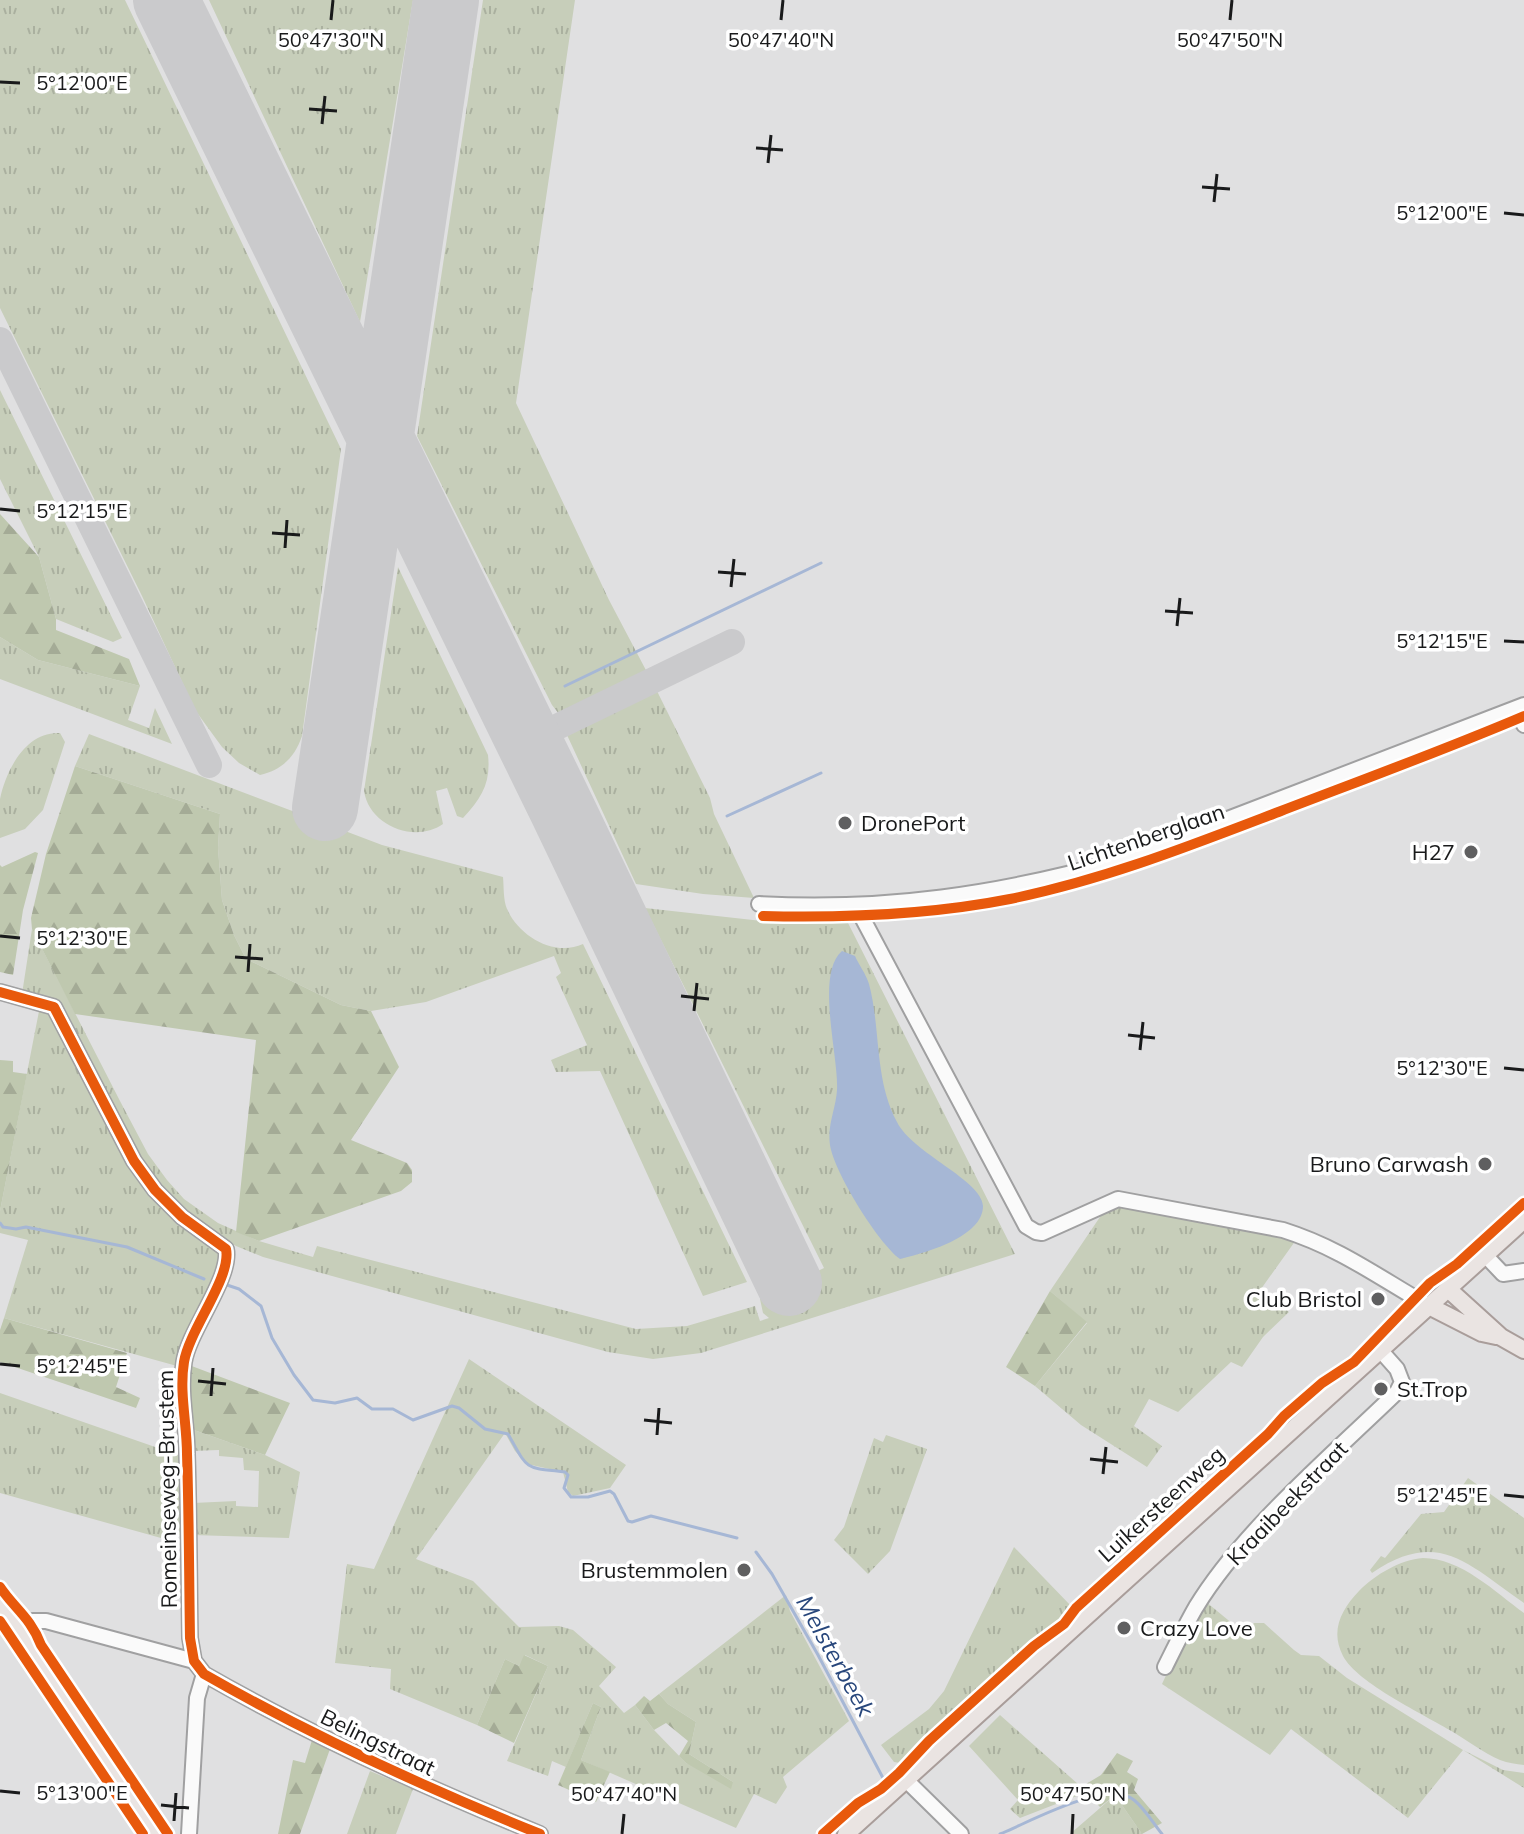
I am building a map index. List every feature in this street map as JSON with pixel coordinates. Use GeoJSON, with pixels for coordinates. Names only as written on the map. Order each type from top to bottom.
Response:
{"type":"FeatureCollection","features":[{"type":"Feature","properties":{"kind":"main road","name":"Luikersteenweg"},"geometry":{"type":"LineString","coordinates":[[846,1834],[1524,1220]]}},
{"type":"Feature","properties":{"kind":"main road"},"geometry":{"type":"LineString","coordinates":[[1448,1289],[1501,1337],[1524,1350]]}},
{"type":"Feature","properties":{"kind":"main road"},"geometry":{"type":"LineString","coordinates":[[1429,1306],[1482,1333],[1501,1337]]}},
{"type":"Feature","properties":{"kind":"main road"},"geometry":{"type":"LineString","coordinates":[[0,1602],[154,1834]]}},
{"type":"Feature","properties":{"kind":"street"},"geometry":{"type":"LineString","coordinates":[[1521,707],[1524,725]]}},
{"type":"Feature","properties":{"kind":"street","name":"Lichtenberglaan"},"geometry":{"type":"LineString","coordinates":[[759,904],[856,906],[968,895],[1056,878],[1121,860],[1521,707]]}},
{"type":"Feature","properties":{"kind":"street"},"geometry":{"type":"LineString","coordinates":[[856,906],[1026,1226],[1042,1233],[1118,1199],[1269,1227],[1310,1238],[1352,1258],[1429,1306]]}},
{"type":"Feature","properties":{"kind":"street","name":"Romeinseweg-Brustem"},"geometry":{"type":"LineString","coordinates":[[0,992],[54,1007],[145,1177],[182,1217],[226,1249],[227,1260],[221,1278],[188,1347],[183,1370],[190,1638],[194,1661]]}},
{"type":"Feature","properties":{"kind":"street"},"geometry":{"type":"LineString","coordinates":[[1485,1255],[1503,1274],[1524,1271]]}},
{"type":"Feature","properties":{"kind":"street","name":"Kraaibeekstraat"},"geometry":{"type":"LineString","coordinates":[[1165,1667],[1196,1608],[1232,1557],[1397,1392],[1402,1382],[1397,1369],[1381,1351]]}},
{"type":"Feature","properties":{"kind":"street"},"geometry":{"type":"LineString","coordinates":[[16,1626],[46,1621],[194,1661],[204,1674],[197,1698],[189,1834]]}},
{"type":"Feature","properties":{"kind":"street","name":"Belingstraat"},"geometry":{"type":"LineString","coordinates":[[204,1674],[381,1768],[540,1834]]}},
{"type":"Feature","properties":{"kind":"street"},"geometry":{"type":"LineString","coordinates":[[906,1780],[961,1834]]}},
{"type":"Feature","properties":{"kind":"green space"},"geometry":{"type":"Polygon","coordinates":[[[0,0],[125,0],[341,449],[302,736],[287,762],[268,773],[260,775],[239,763],[222,747],[195,710],[0,308],[0,0]]]}},
{"type":"Feature","properties":{"kind":"green space"},"geometry":{"type":"Polygon","coordinates":[[[209,0],[413,0],[360,322],[209,0]]]}},
{"type":"Feature","properties":{"kind":"green space"},"geometry":{"type":"Polygon","coordinates":[[[483,0],[575,0],[516,403],[609,600],[648,674],[566,714],[559,714],[552,705],[417,436],[483,0]]]}},
{"type":"Feature","properties":{"kind":"green space"},"geometry":{"type":"Polygon","coordinates":[[[0,390],[122,638],[113,642],[56,619],[39,557],[0,479],[0,390]]]}},
{"type":"Feature","properties":{"kind":"green space"},"geometry":{"type":"Polygon","coordinates":[[[0,514],[39,557],[56,619],[56,630],[129,659],[140,686],[38,660],[0,637],[0,514]]]}},
{"type":"Feature","properties":{"kind":"green space"},"geometry":{"type":"Polygon","coordinates":[[[398,567],[488,755],[489,765],[480,796],[463,818],[457,816],[447,788],[436,791],[443,824],[419,832],[394,828],[384,822],[374,813],[364,791],[398,567]]]}},
{"type":"Feature","properties":{"kind":"green space"},"geometry":{"type":"Polygon","coordinates":[[[0,637],[38,660],[140,686],[128,720],[149,728],[155,708],[172,744],[0,679],[0,637]]]}},
{"type":"Feature","properties":{"kind":"green space"},"geometry":{"type":"Polygon","coordinates":[[[656,689],[710,798],[714,814],[754,898],[636,884],[567,735],[570,730],[656,689]]]}},
{"type":"Feature","properties":{"kind":"green space"},"geometry":{"type":"Polygon","coordinates":[[[60,733],[65,742],[43,810],[25,829],[0,838],[0,799],[13,765],[37,738],[60,733]]]}},
{"type":"Feature","properties":{"kind":"green space"},"geometry":{"type":"Polygon","coordinates":[[[89,734],[382,845],[503,877],[507,909],[520,928],[549,946],[561,948],[583,944],[747,1282],[703,1296],[600,1071],[556,1072],[551,1060],[587,1045],[556,977],[561,973],[554,956],[426,1002],[371,1011],[341,1005],[246,959],[222,900],[218,848],[220,814],[75,766],[89,734]]]}},
{"type":"Feature","properties":{"kind":"green space"},"geometry":{"type":"Polygon","coordinates":[[[75,766],[220,814],[218,848],[222,900],[246,959],[341,1005],[371,1011],[399,1067],[351,1140],[407,1163],[412,1170],[412,1182],[401,1191],[259,1241],[236,1232],[256,1040],[75,1014],[32,929],[31,918],[46,854],[75,766]]]}},
{"type":"Feature","properties":{"kind":"green space"},"geometry":{"type":"Polygon","coordinates":[[[38,853],[23,910],[13,975],[0,972],[0,865],[2,867],[38,853]]]}},
{"type":"Feature","properties":{"kind":"green space"},"geometry":{"type":"Polygon","coordinates":[[[645,908],[762,921],[846,919],[1015,1254],[701,1353],[653,1359],[608,1352],[263,1257],[236,1246],[196,1223],[160,1186],[139,1158],[55,999],[22,994],[32,929],[148,1154],[184,1199],[218,1223],[259,1241],[313,1257],[317,1246],[636,1329],[687,1326],[755,1306],[760,1321],[769,1318],[763,1313],[760,1299],[824,1268],[645,908]]]}},
{"type":"Feature","properties":{"kind":"green space"},"geometry":{"type":"Polygon","coordinates":[[[40,1006],[48,1008],[138,1172],[221,1246],[218,1272],[193,1316],[180,1347],[177,1366],[4,1318],[28,1240],[0,1233],[0,1211],[40,1006]]]}},
{"type":"Feature","properties":{"kind":"green space"},"geometry":{"type":"Polygon","coordinates":[[[0,1060],[13,1061],[13,1072],[27,1074],[0,1211],[0,1060]]]}},
{"type":"Feature","properties":{"kind":"green space"},"geometry":{"type":"Polygon","coordinates":[[[1121,1207],[1296,1240],[1261,1289],[1289,1312],[1263,1337],[1242,1367],[1231,1362],[1178,1412],[1149,1399],[1134,1426],[1162,1446],[1147,1467],[1081,1425],[1035,1386],[1087,1323],[1050,1291],[1104,1211],[1121,1207]]]}},
{"type":"Feature","properties":{"kind":"green space"},"geometry":{"type":"Polygon","coordinates":[[[1050,1291],[1087,1322],[1035,1386],[1006,1367],[1050,1291]]]}},
{"type":"Feature","properties":{"kind":"green space"},"geometry":{"type":"Polygon","coordinates":[[[4,1318],[127,1353],[116,1387],[140,1398],[136,1408],[0,1362],[0,1330],[4,1318]]]}},
{"type":"Feature","properties":{"kind":"green space"},"geometry":{"type":"Polygon","coordinates":[[[469,1359],[626,1465],[610,1488],[573,1496],[568,1492],[563,1472],[527,1464],[505,1433],[416,1559],[473,1581],[519,1627],[559,1626],[573,1630],[616,1667],[599,1686],[624,1713],[635,1705],[686,1763],[733,1782],[689,1754],[696,1722],[668,1704],[659,1694],[786,1595],[790,1611],[849,1721],[783,1777],[787,1787],[776,1804],[754,1794],[736,1828],[581,1760],[601,1707],[593,1703],[566,1767],[552,1761],[548,1776],[507,1761],[548,1666],[525,1655],[519,1666],[505,1659],[477,1725],[390,1689],[391,1669],[335,1663],[347,1564],[374,1569],[469,1359]]]}},
{"type":"Feature","properties":{"kind":"green space"},"geometry":{"type":"Polygon","coordinates":[[[189,1365],[290,1403],[265,1455],[191,1429],[189,1365]]]}},
{"type":"Feature","properties":{"kind":"green space"},"geometry":{"type":"Polygon","coordinates":[[[0,1393],[181,1456],[184,1536],[163,1532],[161,1538],[0,1493],[0,1393]]]}},
{"type":"Feature","properties":{"kind":"green space"},"geometry":{"type":"Polygon","coordinates":[[[191,1429],[265,1455],[300,1472],[289,1538],[193,1535],[193,1503],[236,1501],[236,1506],[258,1507],[259,1471],[244,1470],[243,1458],[219,1456],[219,1450],[192,1451],[191,1429]]]}},
{"type":"Feature","properties":{"kind":"green space"},"geometry":{"type":"Polygon","coordinates":[[[886,1435],[927,1449],[890,1551],[868,1574],[834,1540],[844,1527],[874,1438],[883,1442],[886,1435]]]}},
{"type":"Feature","properties":{"kind":"green space"},"geometry":{"type":"Polygon","coordinates":[[[1468,1478],[1524,1518],[1524,1603],[1469,1565],[1435,1552],[1416,1553],[1372,1573],[1370,1570],[1381,1556],[1385,1558],[1421,1514],[1444,1512],[1468,1478]]]}},
{"type":"Feature","properties":{"kind":"green space"},"geometry":{"type":"Polygon","coordinates":[[[1014,1547],[1073,1608],[932,1736],[907,1764],[894,1762],[881,1745],[929,1709],[944,1691],[1014,1547]]]}},
{"type":"Feature","properties":{"kind":"green space"},"geometry":{"type":"Polygon","coordinates":[[[1423,1558],[1464,1570],[1524,1613],[1524,1765],[1494,1757],[1393,1698],[1362,1677],[1343,1656],[1337,1638],[1339,1621],[1353,1598],[1389,1569],[1423,1558]]]}},
{"type":"Feature","properties":{"kind":"green space"},"geometry":{"type":"Polygon","coordinates":[[[1205,1601],[1245,1634],[1254,1623],[1264,1623],[1301,1655],[1319,1656],[1347,1678],[1463,1750],[1408,1818],[1291,1729],[1270,1755],[1162,1684],[1188,1628],[1205,1601]]]}},
{"type":"Feature","properties":{"kind":"green space"},"geometry":{"type":"Polygon","coordinates":[[[524,1655],[548,1666],[514,1743],[477,1725],[505,1659],[519,1666],[524,1655]]]}},
{"type":"Feature","properties":{"kind":"green space"},"geometry":{"type":"Polygon","coordinates":[[[659,1694],[668,1704],[696,1722],[689,1754],[733,1782],[731,1789],[686,1763],[679,1756],[688,1741],[666,1723],[654,1730],[635,1705],[644,1696],[650,1701],[659,1694]]]}},
{"type":"Feature","properties":{"kind":"green space"},"geometry":{"type":"Polygon","coordinates":[[[593,1703],[601,1707],[581,1760],[610,1772],[596,1802],[558,1785],[593,1703]]]}},
{"type":"Feature","properties":{"kind":"green space"},"geometry":{"type":"Polygon","coordinates":[[[1000,1715],[1087,1792],[1020,1818],[1010,1809],[1018,1800],[969,1746],[1000,1715]]]}},
{"type":"Feature","properties":{"kind":"green space"},"geometry":{"type":"Polygon","coordinates":[[[312,1740],[330,1749],[300,1834],[278,1834],[293,1760],[305,1763],[312,1740]]]}},
{"type":"Feature","properties":{"kind":"green space"},"geometry":{"type":"Polygon","coordinates":[[[1463,1750],[1503,1770],[1524,1773],[1524,1788],[1463,1750]]]}},
{"type":"Feature","properties":{"kind":"green space"},"geometry":{"type":"Polygon","coordinates":[[[1117,1753],[1133,1761],[1127,1772],[1138,1779],[1134,1790],[1162,1823],[1142,1834],[1115,1795],[1100,1807],[1081,1787],[1101,1775],[1117,1753]]]}},
{"type":"Feature","properties":{"kind":"green space"},"geometry":{"type":"Polygon","coordinates":[[[370,1771],[413,1789],[396,1834],[347,1834],[370,1771]]]}},
{"type":"Feature","properties":{"kind":"green space"},"geometry":{"type":"Polygon","coordinates":[[[1115,1795],[1142,1834],[1070,1834],[1115,1795]]]}},
{"type":"Feature","properties":{"kind":"water"},"geometry":{"type":"Polygon","coordinates":[[[842,951],[855,956],[869,984],[881,1071],[897,1122],[917,1145],[971,1186],[980,1196],[983,1206],[974,1227],[963,1235],[924,1253],[900,1259],[880,1238],[858,1206],[830,1145],[837,1075],[830,1017],[830,978],[834,962],[842,951]]]}},
{"type":"Feature","properties":{"kind":"waterway"},"geometry":{"type":"LineString","coordinates":[[565,686],[821,563]]}},
{"type":"Feature","properties":{"kind":"waterway"},"geometry":{"type":"LineString","coordinates":[[727,816],[821,773]]}},
{"type":"Feature","properties":{"kind":"waterway","name":"Melsterbeek"},"geometry":{"type":"LineString","coordinates":[[0,1223],[3,1227],[26,1227],[127,1247],[204,1279]]}},
{"type":"Feature","properties":{"kind":"waterway","name":"Melsterbeek"},"geometry":{"type":"LineString","coordinates":[[227,1285],[239,1289],[261,1306],[272,1338],[313,1400],[335,1403],[357,1398],[372,1409],[393,1409],[413,1420],[452,1406],[459,1408],[485,1429],[508,1434],[529,1465],[565,1472],[568,1475],[564,1488],[571,1497],[588,1497],[610,1491],[628,1521],[651,1516],[737,1538]]}},
{"type":"Feature","properties":{"kind":"waterway","name":"Melsterbeek"},"geometry":{"type":"LineString","coordinates":[[756,1552],[818,1655],[883,1778]]}},
{"type":"Feature","properties":{"kind":"waterway","name":"Melsterbeek"},"geometry":{"type":"LineString","coordinates":[[1000,1834],[1048,1812],[1105,1795],[1121,1795],[1134,1800],[1162,1834]]}},
{"type":"Feature","properties":{"kind":"taxiway"},"geometry":{"type":"LineString","coordinates":[[0,340],[209,765]]}},
{"type":"Feature","properties":{"kind":"taxiway"},"geometry":{"type":"LineString","coordinates":[[528,741],[732,642]]}},
{"type":"Feature","properties":{"kind":"runway"},"geometry":{"type":"LineString","coordinates":[[166,0],[562,809],[789,1283]]}},
{"type":"Feature","properties":{"kind":"runway"},"geometry":{"type":"LineString","coordinates":[[325,808],[446,0]]}},
{"type":"Feature","properties":{"kind":"cycle path"},"geometry":{"type":"LineString","coordinates":[[763,916],[918,912],[1045,891],[1181,849],[1524,716]]}},
{"type":"Feature","properties":{"kind":"cycle path"},"geometry":{"type":"LineString","coordinates":[[0,992],[54,1007],[134,1161],[155,1190],[182,1217],[226,1249],[223,1274],[187,1349],[183,1373],[190,1638],[194,1661],[204,1674],[327,1739],[540,1834]]}},
{"type":"Feature","properties":{"kind":"cycle path"},"geometry":{"type":"LineString","coordinates":[[823,1834],[899,1773],[929,1741],[1034,1646],[1064,1624],[1076,1608],[1284,1416],[1322,1383],[1354,1362],[1430,1283],[1457,1264],[1524,1203]]}},
{"type":"Feature","properties":{"kind":"cycle path"},"geometry":{"type":"LineString","coordinates":[[0,1587],[32,1628],[168,1834]]}},
{"type":"Feature","properties":{"kind":"cycle path"},"geometry":{"type":"LineString","coordinates":[[0,1621],[143,1834]]}},
{"type":"Feature","properties":{"kind":"place","name":"DronePort"},"geometry":{"type":"Point","coordinates":[845,823]}},
{"type":"Feature","properties":{"kind":"place","name":"H27"},"geometry":{"type":"Point","coordinates":[1471,852]}},
{"type":"Feature","properties":{"kind":"place","name":"Bruno Carwash"},"geometry":{"type":"Point","coordinates":[1485,1164]}},
{"type":"Feature","properties":{"kind":"place","name":"Club Bristol"},"geometry":{"type":"Point","coordinates":[1378,1299]}},
{"type":"Feature","properties":{"kind":"place","name":"St.Trop"},"geometry":{"type":"Point","coordinates":[1381,1389]}},
{"type":"Feature","properties":{"kind":"place","name":"Brustemmolen"},"geometry":{"type":"Point","coordinates":[744,1570]}},
{"type":"Feature","properties":{"kind":"place","name":"Crazy Love"},"geometry":{"type":"Point","coordinates":[1124,1628]}}]}
